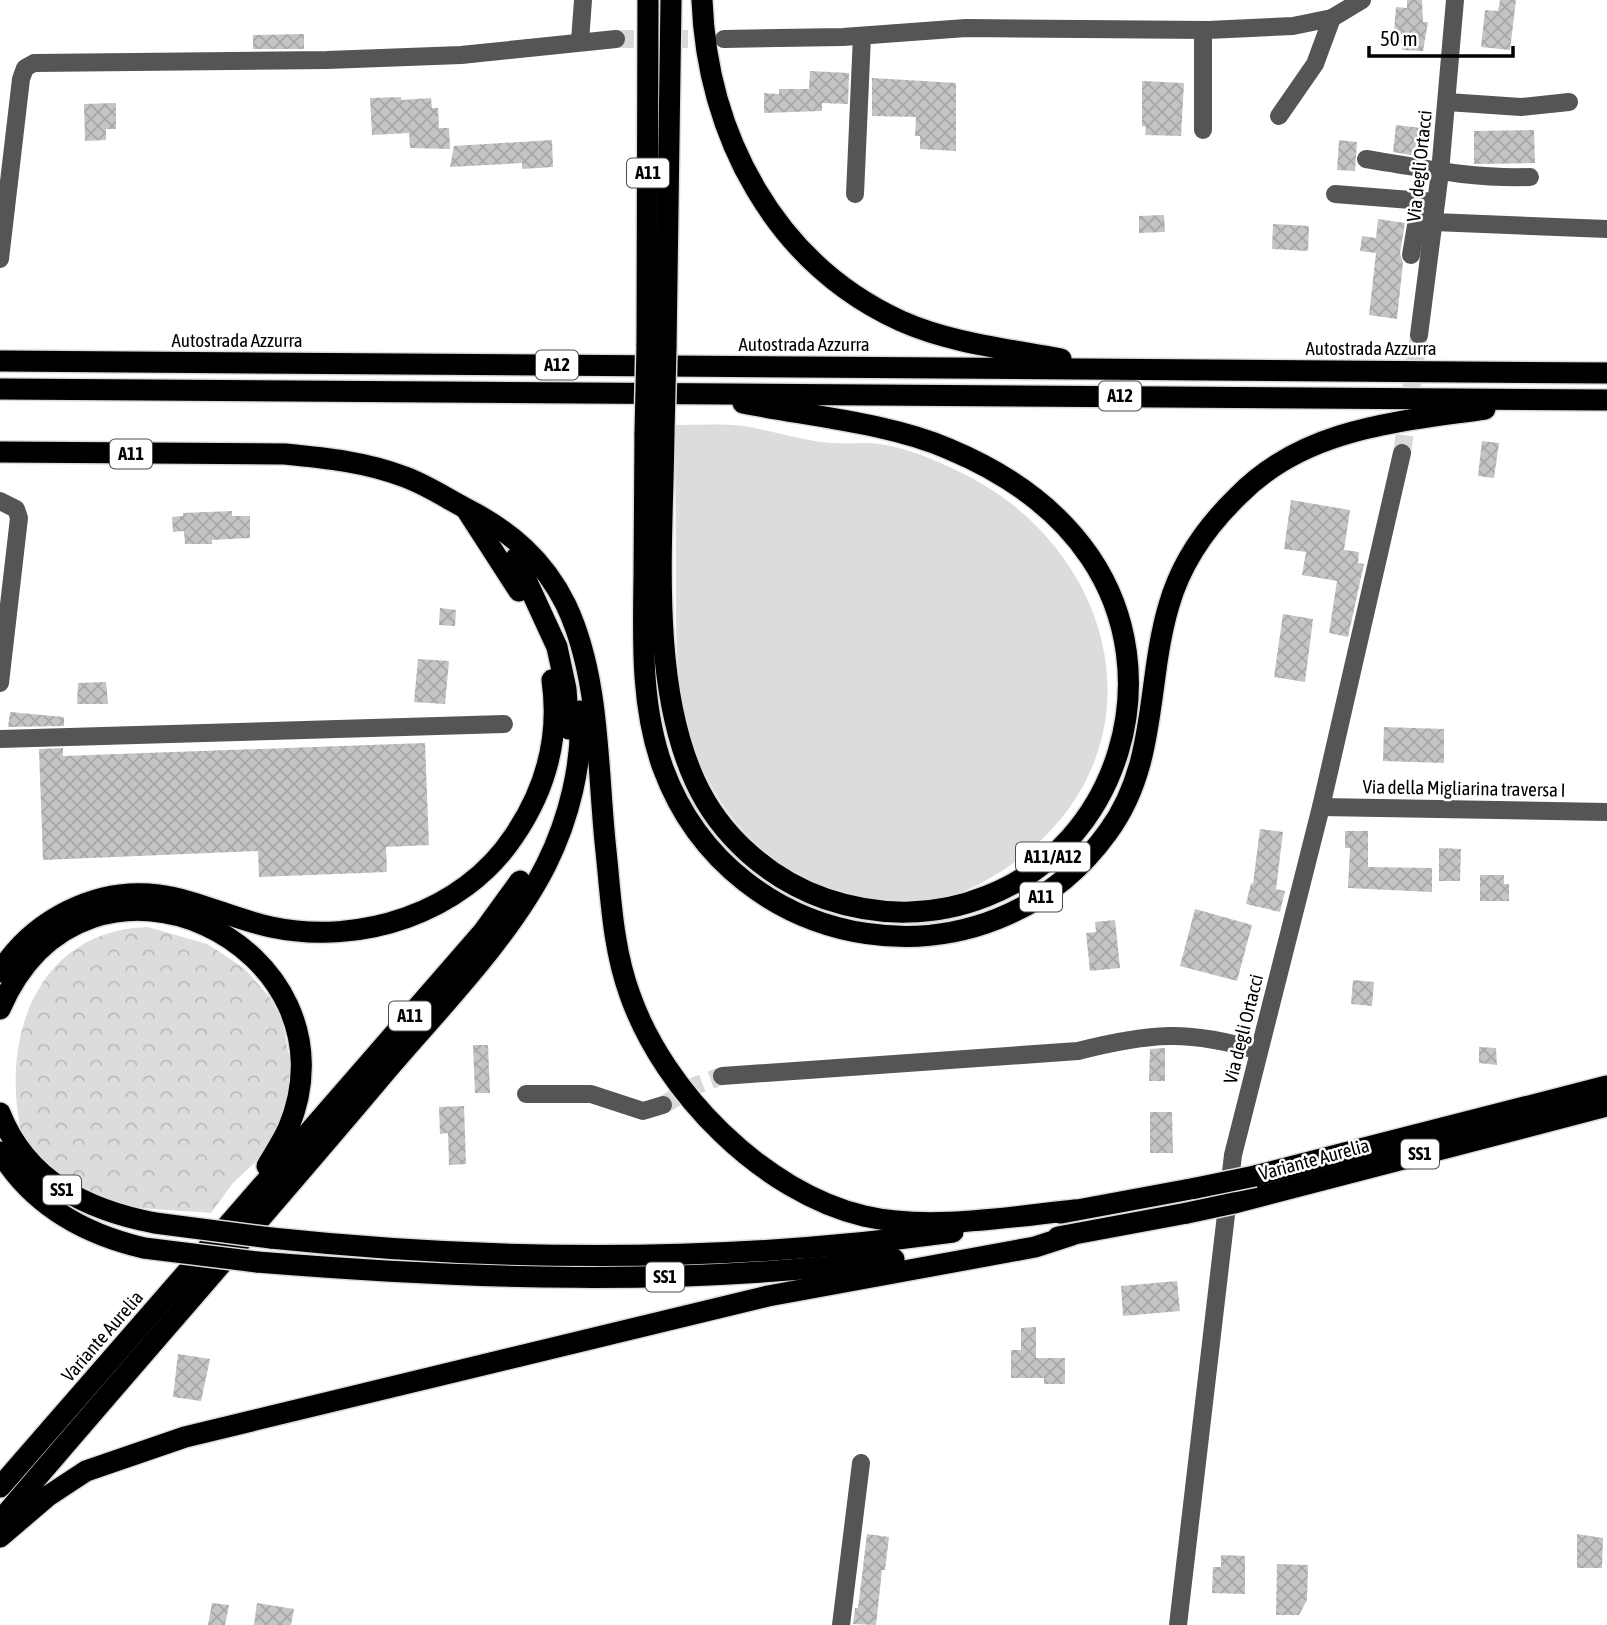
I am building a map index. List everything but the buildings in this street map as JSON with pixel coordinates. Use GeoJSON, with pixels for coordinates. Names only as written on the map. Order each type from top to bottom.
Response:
{"type":"FeatureCollection","features":[{"type":"Feature","properties":{"kind":"highway","name":"A11"},"geometry":{"type":"LineString","coordinates":[[648,0],[656,346],[655,432],[644,667],[652,732],[662,765],[680,806],[719,860],[755,891],[834,928],[907,937],[969,929],[1018,910],[1057,886],[1103,839],[1129,799],[1142,763],[1151,724],[1161,639],[1175,587],[1191,555],[1209,528],[1256,478],[1289,456],[1342,433],[1550,399]]}},
{"type":"Feature","properties":{"kind":"highway"},"geometry":{"type":"LineString","coordinates":[[702,0],[706,62],[714,95],[737,157],[772,215],[820,269],[845,289],[903,322],[972,342],[1114,369]]}},
{"type":"Feature","properties":{"kind":"highway"},"geometry":{"type":"LineString","coordinates":[[656,346],[672,5]]}},
{"type":"Feature","properties":{"kind":"highway","name":"Autostrada Azzurra"},"geometry":{"type":"LineString","coordinates":[[0,361],[1607,373]]}},
{"type":"Feature","properties":{"kind":"highway","name":"A12"},"geometry":{"type":"LineString","coordinates":[[0,389],[1607,400]]}},
{"type":"Feature","properties":{"kind":"highway","name":"A11/A12"},"geometry":{"type":"LineString","coordinates":[[655,432],[664,631],[670,699],[684,754],[697,786],[722,826],[739,845],[777,875],[809,893],[849,906],[894,912],[953,907],[993,894],[1029,875],[1065,846],[1095,808],[1111,776],[1123,740],[1129,685],[1119,617],[1100,573],[1073,534],[1014,483],[948,448],[884,430],[690,393]]}},
{"type":"Feature","properties":{"kind":"highway","name":"A11"},"geometry":{"type":"LineString","coordinates":[[0,453],[285,454],[332,459],[405,477],[465,508],[516,558],[551,629],[566,689],[569,734],[564,798],[530,866],[483,932],[238,1214]]}},
{"type":"Feature","properties":{"kind":"highway"},"geometry":{"type":"LineString","coordinates":[[465,508],[492,520],[518,541],[545,571],[565,603],[578,634],[588,677],[616,946],[630,996],[666,1067],[692,1100],[735,1145],[772,1173],[824,1203],[864,1216],[904,1221],[978,1220],[1075,1210]]}},
{"type":"Feature","properties":{"kind":"highway"},"geometry":{"type":"LineString","coordinates":[[0,972],[20,947],[49,922],[82,905],[120,895],[158,895],[246,921],[308,932],[346,932],[402,919],[437,905],[474,881],[502,853],[533,804],[544,779],[552,744],[554,700],[549,665],[531,612],[465,508]]}},
{"type":"Feature","properties":{"kind":"highway"},"geometry":{"type":"LineString","coordinates":[[0,1521],[264,1216],[504,931],[546,865],[564,798]]}},
{"type":"Feature","properties":{"kind":"highway"},"geometry":{"type":"LineString","coordinates":[[0,1009],[21,970],[38,951],[65,930],[109,914],[138,909],[168,912],[218,930],[243,947],[262,967],[286,1003],[298,1044],[300,1070],[288,1128],[238,1214]]}},
{"type":"Feature","properties":{"kind":"highway","name":"Variante Aurelia"},"geometry":{"type":"LineString","coordinates":[[1075,1210],[1255,1177],[1607,1086]]}},
{"type":"Feature","properties":{"kind":"highway","name":"Variante Aurelia"},"geometry":{"type":"LineString","coordinates":[[1072,1235],[1234,1203],[1607,1106]]}},
{"type":"Feature","properties":{"kind":"highway","name":"SS1"},"geometry":{"type":"LineString","coordinates":[[0,1113],[26,1159],[53,1184],[92,1207],[155,1223],[367,1248],[539,1256],[715,1254],[864,1244],[1075,1210]]}},
{"type":"Feature","properties":{"kind":"highway","name":"SS1"},"geometry":{"type":"LineString","coordinates":[[0,1152],[18,1177],[46,1206],[97,1234],[145,1248],[257,1262],[436,1275],[657,1277],[838,1265],[1072,1235]]}},
{"type":"Feature","properties":{"kind":"highway","name":"Variante Aurelia"},"geometry":{"type":"LineString","coordinates":[[0,1487],[238,1214]]}},
{"type":"Feature","properties":{"kind":"highway"},"geometry":{"type":"LineString","coordinates":[[0,1537],[48,1496],[86,1471],[185,1437],[768,1296],[1035,1247],[1072,1235]]}},
{"type":"Feature","properties":{"kind":"street"},"geometry":{"type":"LineString","coordinates":[[580,41],[583,0]]}},
{"type":"Feature","properties":{"kind":"street"},"geometry":{"type":"LineString","coordinates":[[724,39],[862,36],[966,28],[1203,30],[1293,26],[1332,18],[1362,0]]}},
{"type":"Feature","properties":{"kind":"street","name":"Via degli Ortacci"},"geometry":{"type":"LineString","coordinates":[[1419,335],[1434,222],[1428,202],[1440,172],[1455,0]]}},
{"type":"Feature","properties":{"kind":"street"},"geometry":{"type":"LineString","coordinates":[[1279,116],[1315,64],[1332,18]]}},
{"type":"Feature","properties":{"kind":"street"},"geometry":{"type":"LineString","coordinates":[[1203,30],[1203,130]]}},
{"type":"Feature","properties":{"kind":"street"},"geometry":{"type":"LineString","coordinates":[[855,194],[862,36]]}},
{"type":"Feature","properties":{"kind":"street"},"geometry":{"type":"LineString","coordinates":[[0,259],[21,79],[24,68],[34,63],[327,60],[461,55],[617,39]]}},
{"type":"Feature","properties":{"kind":"street"},"geometry":{"type":"LineString","coordinates":[[1447,102],[1521,107],[1570,102]]}},
{"type":"Feature","properties":{"kind":"street"},"geometry":{"type":"LineString","coordinates":[[1366,159],[1489,178],[1530,177]]}},
{"type":"Feature","properties":{"kind":"street"},"geometry":{"type":"LineString","coordinates":[[1335,194],[1428,202],[1411,255]]}},
{"type":"Feature","properties":{"kind":"street"},"geometry":{"type":"LineString","coordinates":[[1434,222],[1607,229]]}},
{"type":"Feature","properties":{"kind":"street","name":"Via degli Ortacci"},"geometry":{"type":"LineString","coordinates":[[1178,1625],[1233,1155],[1321,807],[1402,453]]}},
{"type":"Feature","properties":{"kind":"street"},"geometry":{"type":"LineString","coordinates":[[0,501],[16,509],[19,518],[0,683]]}},
{"type":"Feature","properties":{"kind":"street"},"geometry":{"type":"LineString","coordinates":[[0,739],[504,724]]}},
{"type":"Feature","properties":{"kind":"street","name":"Via della Migliarina traversa I"},"geometry":{"type":"LineString","coordinates":[[1321,807],[1607,812]]}},
{"type":"Feature","properties":{"kind":"street"},"geometry":{"type":"LineString","coordinates":[[722,1076],[1078,1051],[1119,1041],[1188,1034],[1219,1039],[1259,1051]]}},
{"type":"Feature","properties":{"kind":"street"},"geometry":{"type":"LineString","coordinates":[[526,1094],[591,1094],[643,1111],[663,1105]]}},
{"type":"Feature","properties":{"kind":"street"},"geometry":{"type":"LineString","coordinates":[[841,1625],[861,1463]]}},
{"type":"Feature","properties":{"kind":"green space"},"geometry":{"type":"Polygon","coordinates":[[[675,425],[750,427],[822,442],[881,444],[917,454],[962,473],[1015,507],[1057,549],[1087,599],[1104,652],[1107,707],[1094,762],[1065,813],[1019,859],[979,884],[949,897],[918,905],[896,906],[825,888],[802,877],[759,847],[724,807],[710,785],[691,739],[678,670],[675,425]]]}},
{"type":"Feature","properties":{"kind":"green space"},"geometry":{"type":"Polygon","coordinates":[[[148,927],[207,944],[244,968],[272,1000],[282,1020],[292,1071],[276,1143],[233,1183],[211,1213],[142,1208],[92,1196],[67,1184],[52,1171],[38,1157],[21,1132],[16,1095],[17,1059],[23,1024],[36,994],[55,967],[80,946],[111,933],[148,927]]]}},
{"type":"Feature","properties":{"kind":"tunnel"},"geometry":{"type":"LineString","coordinates":[[616,39],[718,39]]}},
{"type":"Feature","properties":{"kind":"tunnel"},"geometry":{"type":"LineString","coordinates":[[1402,453],[1419,335]]}},
{"type":"Feature","properties":{"kind":"tunnel"},"geometry":{"type":"LineString","coordinates":[[663,1105],[697,1085],[722,1076]]}}]}
